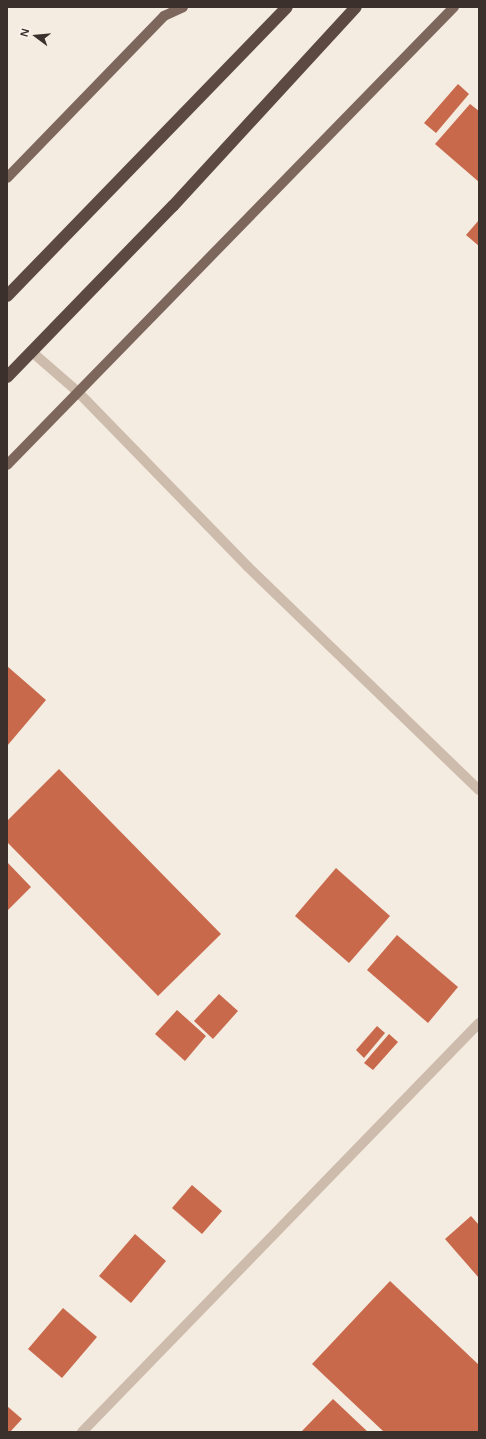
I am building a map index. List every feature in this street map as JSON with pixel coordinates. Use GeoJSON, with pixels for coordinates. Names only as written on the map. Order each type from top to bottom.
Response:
{"type":"FeatureCollection","features":[{"type":"Feature","properties":{"kind":"highway"},"geometry":{"type":"LineString","coordinates":[[7,296],[287,7]]}},
{"type":"Feature","properties":{"kind":"highway"},"geometry":{"type":"LineString","coordinates":[[7,377],[173,206],[356,7]]}},
{"type":"Feature","properties":{"kind":"main road"},"geometry":{"type":"LineString","coordinates":[[7,178],[164,16],[183,7]]}},
{"type":"Feature","properties":{"kind":"main road"},"geometry":{"type":"LineString","coordinates":[[7,465],[454,7]]}},
{"type":"Feature","properties":{"kind":"street"},"geometry":{"type":"LineString","coordinates":[[32,352],[78,392],[248,567],[479,790]]}},
{"type":"Feature","properties":{"kind":"street"},"geometry":{"type":"LineString","coordinates":[[82,1432],[479,1023]]}},
{"type":"Feature","properties":{"kind":"building"},"geometry":{"type":"Polygon","coordinates":[[[458,84],[469,94],[436,133],[424,123],[458,84]]]}},
{"type":"Feature","properties":{"kind":"building"},"geometry":{"type":"Polygon","coordinates":[[[470,104],[479,111],[479,182],[435,144],[470,104]]]}},
{"type":"Feature","properties":{"kind":"building"},"geometry":{"type":"Polygon","coordinates":[[[479,220],[479,246],[466,235],[479,220]]]}},
{"type":"Feature","properties":{"kind":"building"},"geometry":{"type":"Polygon","coordinates":[[[7,666],[46,700],[7,746],[7,666]]]}},
{"type":"Feature","properties":{"kind":"building"},"geometry":{"type":"Polygon","coordinates":[[[59,769],[221,934],[158,996],[7,842],[7,821],[59,769]]]}},
{"type":"Feature","properties":{"kind":"building"},"geometry":{"type":"Polygon","coordinates":[[[7,862],[31,887],[7,911],[7,862]]]}},
{"type":"Feature","properties":{"kind":"building"},"geometry":{"type":"Polygon","coordinates":[[[336,868],[390,916],[349,963],[295,916],[336,868]]]}},
{"type":"Feature","properties":{"kind":"building"},"geometry":{"type":"Polygon","coordinates":[[[397,935],[458,987],[428,1023],[367,970],[397,935]]]}},
{"type":"Feature","properties":{"kind":"building"},"geometry":{"type":"Polygon","coordinates":[[[219,994],[238,1011],[213,1039],[194,1021],[219,994]]]}},
{"type":"Feature","properties":{"kind":"building"},"geometry":{"type":"Polygon","coordinates":[[[177,1010],[206,1036],[185,1061],[155,1034],[177,1010]]]}},
{"type":"Feature","properties":{"kind":"building"},"geometry":{"type":"Polygon","coordinates":[[[377,1026],[385,1033],[364,1058],[356,1050],[377,1026]]]}},
{"type":"Feature","properties":{"kind":"building"},"geometry":{"type":"Polygon","coordinates":[[[389,1034],[398,1042],[373,1070],[364,1063],[389,1034]]]}},
{"type":"Feature","properties":{"kind":"building"},"geometry":{"type":"Polygon","coordinates":[[[192,1185],[222,1211],[202,1234],[172,1208],[192,1185]]]}},
{"type":"Feature","properties":{"kind":"building"},"geometry":{"type":"Polygon","coordinates":[[[471,1216],[479,1225],[479,1278],[445,1239],[471,1216]]]}},
{"type":"Feature","properties":{"kind":"building"},"geometry":{"type":"Polygon","coordinates":[[[135,1234],[166,1261],[131,1303],[99,1276],[135,1234]]]}},
{"type":"Feature","properties":{"kind":"building"},"geometry":{"type":"Polygon","coordinates":[[[390,1281],[479,1365],[479,1432],[384,1432],[312,1364],[390,1281]]]}},
{"type":"Feature","properties":{"kind":"building"},"geometry":{"type":"Polygon","coordinates":[[[63,1308],[97,1337],[62,1378],[28,1349],[63,1308]]]}},
{"type":"Feature","properties":{"kind":"building"},"geometry":{"type":"Polygon","coordinates":[[[333,1399],[368,1432],[301,1432],[333,1399]]]}},
{"type":"Feature","properties":{"kind":"building"},"geometry":{"type":"Polygon","coordinates":[[[7,1406],[22,1419],[10,1432],[7,1432],[7,1406]]]}}]}
